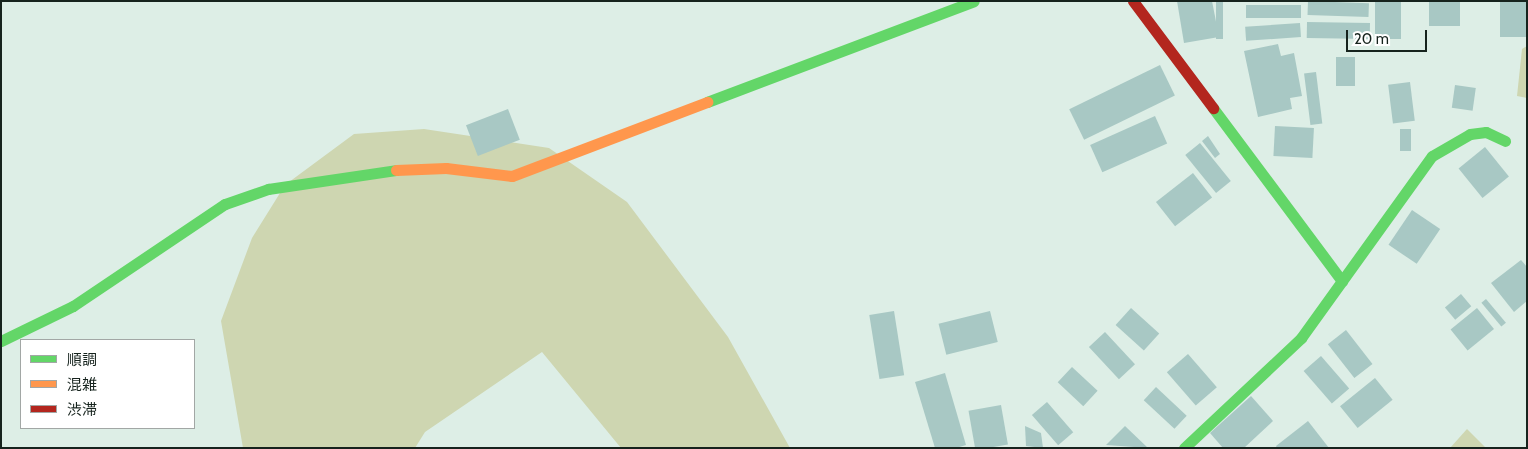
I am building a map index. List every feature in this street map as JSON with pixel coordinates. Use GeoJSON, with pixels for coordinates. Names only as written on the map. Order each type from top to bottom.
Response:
{"type":"FeatureCollection","features":[{"type":"Feature","properties":{"kind":"street"},"geometry":{"type":"LineString","coordinates":[[1,341],[73,306],[225,204],[268,189],[389,170],[446,168],[512,176],[974,1]]}},
{"type":"Feature","properties":{"kind":"street"},"geometry":{"type":"LineString","coordinates":[[1133,1],[1342,281]]}},
{"type":"Feature","properties":{"kind":"street"},"geometry":{"type":"LineString","coordinates":[[1184,448],[1301,338],[1432,156],[1470,134],[1486,132],[1505,140]]}},
{"type":"Feature","properties":{"kind":"green space"},"geometry":{"type":"Polygon","coordinates":[[[1527,46],[1527,98],[1517,96],[1522,49],[1527,46]]]}},
{"type":"Feature","properties":{"kind":"green space"},"geometry":{"type":"Polygon","coordinates":[[[424,129],[549,148],[627,202],[728,337],[790,448],[621,448],[542,352],[425,432],[415,448],[243,448],[221,321],[252,238],[285,185],[354,134],[424,129]]]}},
{"type":"Feature","properties":{"kind":"green space"},"geometry":{"type":"Polygon","coordinates":[[[1467,429],[1486,448],[1450,448],[1467,429]]]}},
{"type":"Feature","properties":{"kind":"building"},"geometry":{"type":"Polygon","coordinates":[[[1177,1],[1212,1],[1219,37],[1184,43],[1177,1]]]}},
{"type":"Feature","properties":{"kind":"building"},"geometry":{"type":"Polygon","coordinates":[[[1216,1],[1223,1],[1223,39],[1216,39],[1216,1]]]}},
{"type":"Feature","properties":{"kind":"building"},"geometry":{"type":"Polygon","coordinates":[[[1308,1],[1369,3],[1368,17],[1308,15],[1308,1]]]}},
{"type":"Feature","properties":{"kind":"building"},"geometry":{"type":"Polygon","coordinates":[[[1375,1],[1401,1],[1401,39],[1375,39],[1375,1]]]}},
{"type":"Feature","properties":{"kind":"building"},"geometry":{"type":"Polygon","coordinates":[[[1429,1],[1460,1],[1460,26],[1429,26],[1429,1]]]}},
{"type":"Feature","properties":{"kind":"building"},"geometry":{"type":"Polygon","coordinates":[[[1500,1],[1527,1],[1527,37],[1500,37],[1500,1]]]}},
{"type":"Feature","properties":{"kind":"building"},"geometry":{"type":"Polygon","coordinates":[[[1246,5],[1301,5],[1301,18],[1246,18],[1246,5]]]}},
{"type":"Feature","properties":{"kind":"building"},"geometry":{"type":"Polygon","coordinates":[[[1307,22],[1370,23],[1370,39],[1307,38],[1307,22]]]}},
{"type":"Feature","properties":{"kind":"building"},"geometry":{"type":"Polygon","coordinates":[[[1300,23],[1301,37],[1246,41],[1245,27],[1300,23]]]}},
{"type":"Feature","properties":{"kind":"building"},"geometry":{"type":"Polygon","coordinates":[[[1278,44],[1281,56],[1294,53],[1302,96],[1290,98],[1292,109],[1258,117],[1244,51],[1278,44]]]}},
{"type":"Feature","properties":{"kind":"building"},"geometry":{"type":"Polygon","coordinates":[[[1336,57],[1355,57],[1355,86],[1336,86],[1336,57]]]}},
{"type":"Feature","properties":{"kind":"building"},"geometry":{"type":"Polygon","coordinates":[[[1160,65],[1175,96],[1084,140],[1069,109],[1160,65]]]}},
{"type":"Feature","properties":{"kind":"building"},"geometry":{"type":"Polygon","coordinates":[[[1316,72],[1322,124],[1310,125],[1304,73],[1316,72]]]}},
{"type":"Feature","properties":{"kind":"building"},"geometry":{"type":"Polygon","coordinates":[[[1410,82],[1415,121],[1393,123],[1388,85],[1410,82]]]}},
{"type":"Feature","properties":{"kind":"building"},"geometry":{"type":"Polygon","coordinates":[[[1455,85],[1476,88],[1473,111],[1452,108],[1455,85]]]}},
{"type":"Feature","properties":{"kind":"building"},"geometry":{"type":"Polygon","coordinates":[[[508,109],[520,140],[478,156],[466,125],[508,109]]]}},
{"type":"Feature","properties":{"kind":"building"},"geometry":{"type":"Polygon","coordinates":[[[1155,116],[1167,143],[1102,172],[1090,145],[1155,116]]]}},
{"type":"Feature","properties":{"kind":"building"},"geometry":{"type":"Polygon","coordinates":[[[1275,126],[1314,128],[1312,158],[1273,156],[1275,126]]]}},
{"type":"Feature","properties":{"kind":"building"},"geometry":{"type":"Polygon","coordinates":[[[1400,129],[1411,129],[1411,151],[1400,151],[1400,129]]]}},
{"type":"Feature","properties":{"kind":"building"},"geometry":{"type":"Polygon","coordinates":[[[1208,136],[1220,154],[1215,158],[1202,141],[1208,136]]]}},
{"type":"Feature","properties":{"kind":"building"},"geometry":{"type":"Polygon","coordinates":[[[1200,143],[1231,181],[1216,193],[1185,155],[1200,143]]]}},
{"type":"Feature","properties":{"kind":"building"},"geometry":{"type":"Polygon","coordinates":[[[1485,147],[1509,177],[1482,198],[1459,168],[1485,147]]]}},
{"type":"Feature","properties":{"kind":"building"},"geometry":{"type":"Polygon","coordinates":[[[1193,173],[1212,197],[1175,226],[1156,202],[1193,173]]]}},
{"type":"Feature","properties":{"kind":"building"},"geometry":{"type":"Polygon","coordinates":[[[1412,210],[1440,229],[1417,264],[1389,245],[1412,210]]]}},
{"type":"Feature","properties":{"kind":"building"},"geometry":{"type":"Polygon","coordinates":[[[1521,260],[1527,267],[1527,301],[1514,312],[1491,283],[1521,260]]]}},
{"type":"Feature","properties":{"kind":"building"},"geometry":{"type":"Polygon","coordinates":[[[1461,294],[1471,306],[1455,320],[1445,307],[1461,294]]]}},
{"type":"Feature","properties":{"kind":"building"},"geometry":{"type":"Polygon","coordinates":[[[1486,299],[1506,323],[1501,327],[1481,303],[1486,299]]]}},
{"type":"Feature","properties":{"kind":"building"},"geometry":{"type":"Polygon","coordinates":[[[1131,308],[1159,333],[1144,351],[1116,325],[1131,308]]]}},
{"type":"Feature","properties":{"kind":"building"},"geometry":{"type":"Polygon","coordinates":[[[1477,308],[1494,329],[1468,350],[1451,329],[1477,308]]]}},
{"type":"Feature","properties":{"kind":"building"},"geometry":{"type":"Polygon","coordinates":[[[894,311],[904,375],[879,379],[869,315],[894,311]]]}},
{"type":"Feature","properties":{"kind":"building"},"geometry":{"type":"Polygon","coordinates":[[[990,311],[998,342],[946,355],[939,324],[990,311]]]}},
{"type":"Feature","properties":{"kind":"building"},"geometry":{"type":"Polygon","coordinates":[[[1346,330],[1372,364],[1354,378],[1328,344],[1346,330]]]}},
{"type":"Feature","properties":{"kind":"building"},"geometry":{"type":"Polygon","coordinates":[[[1105,332],[1135,364],[1119,379],[1089,347],[1105,332]]]}},
{"type":"Feature","properties":{"kind":"building"},"geometry":{"type":"Polygon","coordinates":[[[1188,354],[1217,387],[1196,406],[1167,372],[1188,354]]]}},
{"type":"Feature","properties":{"kind":"building"},"geometry":{"type":"Polygon","coordinates":[[[1321,356],[1349,388],[1332,404],[1304,371],[1321,356]]]}},
{"type":"Feature","properties":{"kind":"building"},"geometry":{"type":"Polygon","coordinates":[[[1072,367],[1098,391],[1083,406],[1058,382],[1072,367]]]}},
{"type":"Feature","properties":{"kind":"building"},"geometry":{"type":"Polygon","coordinates":[[[945,373],[966,445],[956,448],[935,448],[915,382],[945,373]]]}},
{"type":"Feature","properties":{"kind":"building"},"geometry":{"type":"Polygon","coordinates":[[[1375,378],[1393,400],[1358,428],[1340,406],[1375,378]]]}},
{"type":"Feature","properties":{"kind":"building"},"geometry":{"type":"Polygon","coordinates":[[[1156,387],[1187,416],[1174,429],[1144,400],[1156,387]]]}},
{"type":"Feature","properties":{"kind":"building"},"geometry":{"type":"Polygon","coordinates":[[[1251,396],[1273,421],[1244,448],[1223,448],[1210,433],[1251,396]]]}},
{"type":"Feature","properties":{"kind":"building"},"geometry":{"type":"Polygon","coordinates":[[[1047,402],[1073,432],[1058,445],[1032,415],[1047,402]]]}},
{"type":"Feature","properties":{"kind":"building"},"geometry":{"type":"Polygon","coordinates":[[[1001,405],[1008,444],[975,448],[969,411],[1001,405]]]}},
{"type":"Feature","properties":{"kind":"building"},"geometry":{"type":"Polygon","coordinates":[[[1308,421],[1329,448],[1277,448],[1276,446],[1308,421]]]}},
{"type":"Feature","properties":{"kind":"building"},"geometry":{"type":"Polygon","coordinates":[[[1025,426],[1041,433],[1043,448],[1026,446],[1025,426]]]}},
{"type":"Feature","properties":{"kind":"building"},"geometry":{"type":"Polygon","coordinates":[[[1125,426],[1148,448],[1106,445],[1125,426]]]}},
{"type":"Feature","properties":{"kind":"traffic: fast"},"geometry":{"type":"LineString","coordinates":[[707,102],[974,1]]}},
{"type":"Feature","properties":{"kind":"traffic: fast"},"geometry":{"type":"LineString","coordinates":[[1213,108],[1342,281]]}},
{"type":"Feature","properties":{"kind":"traffic: fast"},"geometry":{"type":"LineString","coordinates":[[1184,448],[1301,338],[1432,156],[1470,134],[1486,132],[1505,141]]}},
{"type":"Feature","properties":{"kind":"traffic: fast"},"geometry":{"type":"LineString","coordinates":[[1,341],[73,306],[225,204],[268,189],[396,170]]}},
{"type":"Feature","properties":{"kind":"traffic: slow"},"geometry":{"type":"LineString","coordinates":[[396,170],[446,168],[512,176],[707,102]]}},
{"type":"Feature","properties":{"kind":"traffic: jam"},"geometry":{"type":"LineString","coordinates":[[1133,1],[1213,108]]}}]}
